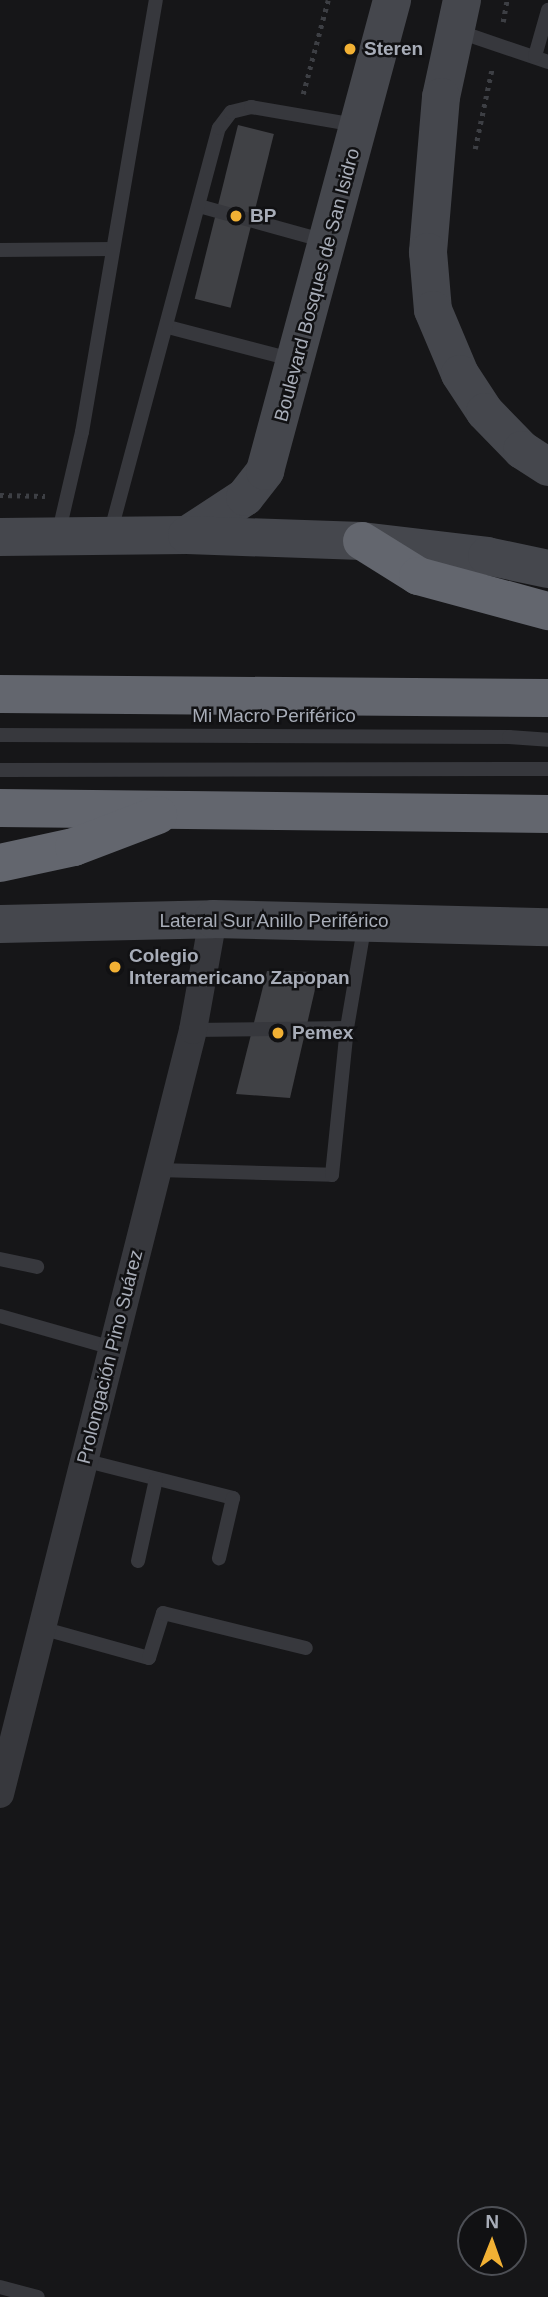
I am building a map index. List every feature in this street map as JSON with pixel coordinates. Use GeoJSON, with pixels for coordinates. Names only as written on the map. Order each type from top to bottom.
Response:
{"type":"FeatureCollection","features":[{"type":"Feature","properties":{"kind":"highway"},"geometry":{"type":"LineString","coordinates":[[362,541],[418,576],[548,611]]}},
{"type":"Feature","properties":{"kind":"highway"},"geometry":{"type":"LineString","coordinates":[[0,694],[548,698]]}},
{"type":"Feature","properties":{"kind":"highway"},"geometry":{"type":"LineString","coordinates":[[0,808],[176,807],[548,814]]}},
{"type":"Feature","properties":{"kind":"highway"},"geometry":{"type":"LineString","coordinates":[[0,863],[74,846],[176,807]]}},
{"type":"Feature","properties":{"kind":"main road","name":"Boulevard Bosques de San Isidro"},"geometry":{"type":"LineString","coordinates":[[187,535],[245,497],[265,471],[392,0]]}},
{"type":"Feature","properties":{"kind":"main road"},"geometry":{"type":"LineString","coordinates":[[458,15],[441,97],[428,252],[433,310],[460,374],[485,412],[522,450],[548,467]]}},
{"type":"Feature","properties":{"kind":"main road"},"geometry":{"type":"LineString","coordinates":[[0,537],[187,535],[362,541],[487,556],[548,569]]}},
{"type":"Feature","properties":{"kind":"main road","name":"Lateral Sur Anillo Periférico"},"geometry":{"type":"LineString","coordinates":[[0,924],[213,919],[548,927]]}},
{"type":"Feature","properties":{"kind":"street","name":"Prolongación Pino Suárez"},"geometry":{"type":"LineString","coordinates":[[0,1794],[193,1030],[213,919]]}},
{"type":"Feature","properties":{"kind":"lane"},"geometry":{"type":"LineString","coordinates":[[58,536],[113,249],[156,0]]}},
{"type":"Feature","properties":{"kind":"lane"},"geometry":{"type":"LineString","coordinates":[[458,15],[498,46],[542,59],[547,14]]}},
{"type":"Feature","properties":{"kind":"lane"},"geometry":{"type":"LineString","coordinates":[[110,536],[219,128],[231,112],[251,107],[299,111],[360,126]]}},
{"type":"Feature","properties":{"kind":"lane"},"geometry":{"type":"LineString","coordinates":[[199,206],[328,242]]}},
{"type":"Feature","properties":{"kind":"lane"},"geometry":{"type":"LineString","coordinates":[[0,250],[113,249]]}},
{"type":"Feature","properties":{"kind":"lane"},"geometry":{"type":"LineString","coordinates":[[168,327],[296,360]]}},
{"type":"Feature","properties":{"kind":"lane","name":"Mi Macro Periférico"},"geometry":{"type":"LineString","coordinates":[[0,735],[548,740]]}},
{"type":"Feature","properties":{"kind":"lane"},"geometry":{"type":"LineString","coordinates":[[0,770],[509,766],[548,769]]}},
{"type":"Feature","properties":{"kind":"lane"},"geometry":{"type":"LineString","coordinates":[[158,1170],[332,1175],[347,1028],[366,921]]}},
{"type":"Feature","properties":{"kind":"lane"},"geometry":{"type":"LineString","coordinates":[[193,1030],[347,1028]]}},
{"type":"Feature","properties":{"kind":"lane"},"geometry":{"type":"LineString","coordinates":[[0,1259],[37,1267]]}},
{"type":"Feature","properties":{"kind":"lane"},"geometry":{"type":"LineString","coordinates":[[0,1316],[112,1348]]}},
{"type":"Feature","properties":{"kind":"lane"},"geometry":{"type":"LineString","coordinates":[[83,1460],[233,1498],[219,1558]]}},
{"type":"Feature","properties":{"kind":"lane"},"geometry":{"type":"LineString","coordinates":[[138,1561],[156,1479]]}},
{"type":"Feature","properties":{"kind":"lane"},"geometry":{"type":"LineString","coordinates":[[41,1628],[149,1658],[163,1613],[306,1648]]}},
{"type":"Feature","properties":{"kind":"lane"},"geometry":{"type":"LineString","coordinates":[[0,2287],[38,2297]]}},
{"type":"Feature","properties":{"kind":"path"},"geometry":{"type":"LineString","coordinates":[[299,111],[328,0]]}},
{"type":"Feature","properties":{"kind":"path"},"geometry":{"type":"LineString","coordinates":[[472,158],[507,0]]}},
{"type":"Feature","properties":{"kind":"building","name":"BP"},"geometry":{"type":"Polygon","coordinates":[[[238,125],[274,134],[231,308],[195,299],[238,125]]]}},
{"type":"Feature","properties":{"kind":"building","name":"Pemex"},"geometry":{"type":"Polygon","coordinates":[[[267,971],[319,972],[290,1098],[236,1094],[267,971]]]}},
{"type":"Feature","properties":{"kind":"place","name":"Steren"},"geometry":{"type":"Point","coordinates":[350,49]}},
{"type":"Feature","properties":{"kind":"place","name":"BP"},"geometry":{"type":"Point","coordinates":[236,216]}},
{"type":"Feature","properties":{"kind":"place","name":"Colegio Interamericano Zapopan"},"geometry":{"type":"Point","coordinates":[115,967]}},
{"type":"Feature","properties":{"kind":"place","name":"Pemex"},"geometry":{"type":"Point","coordinates":[278,1033]}}]}
